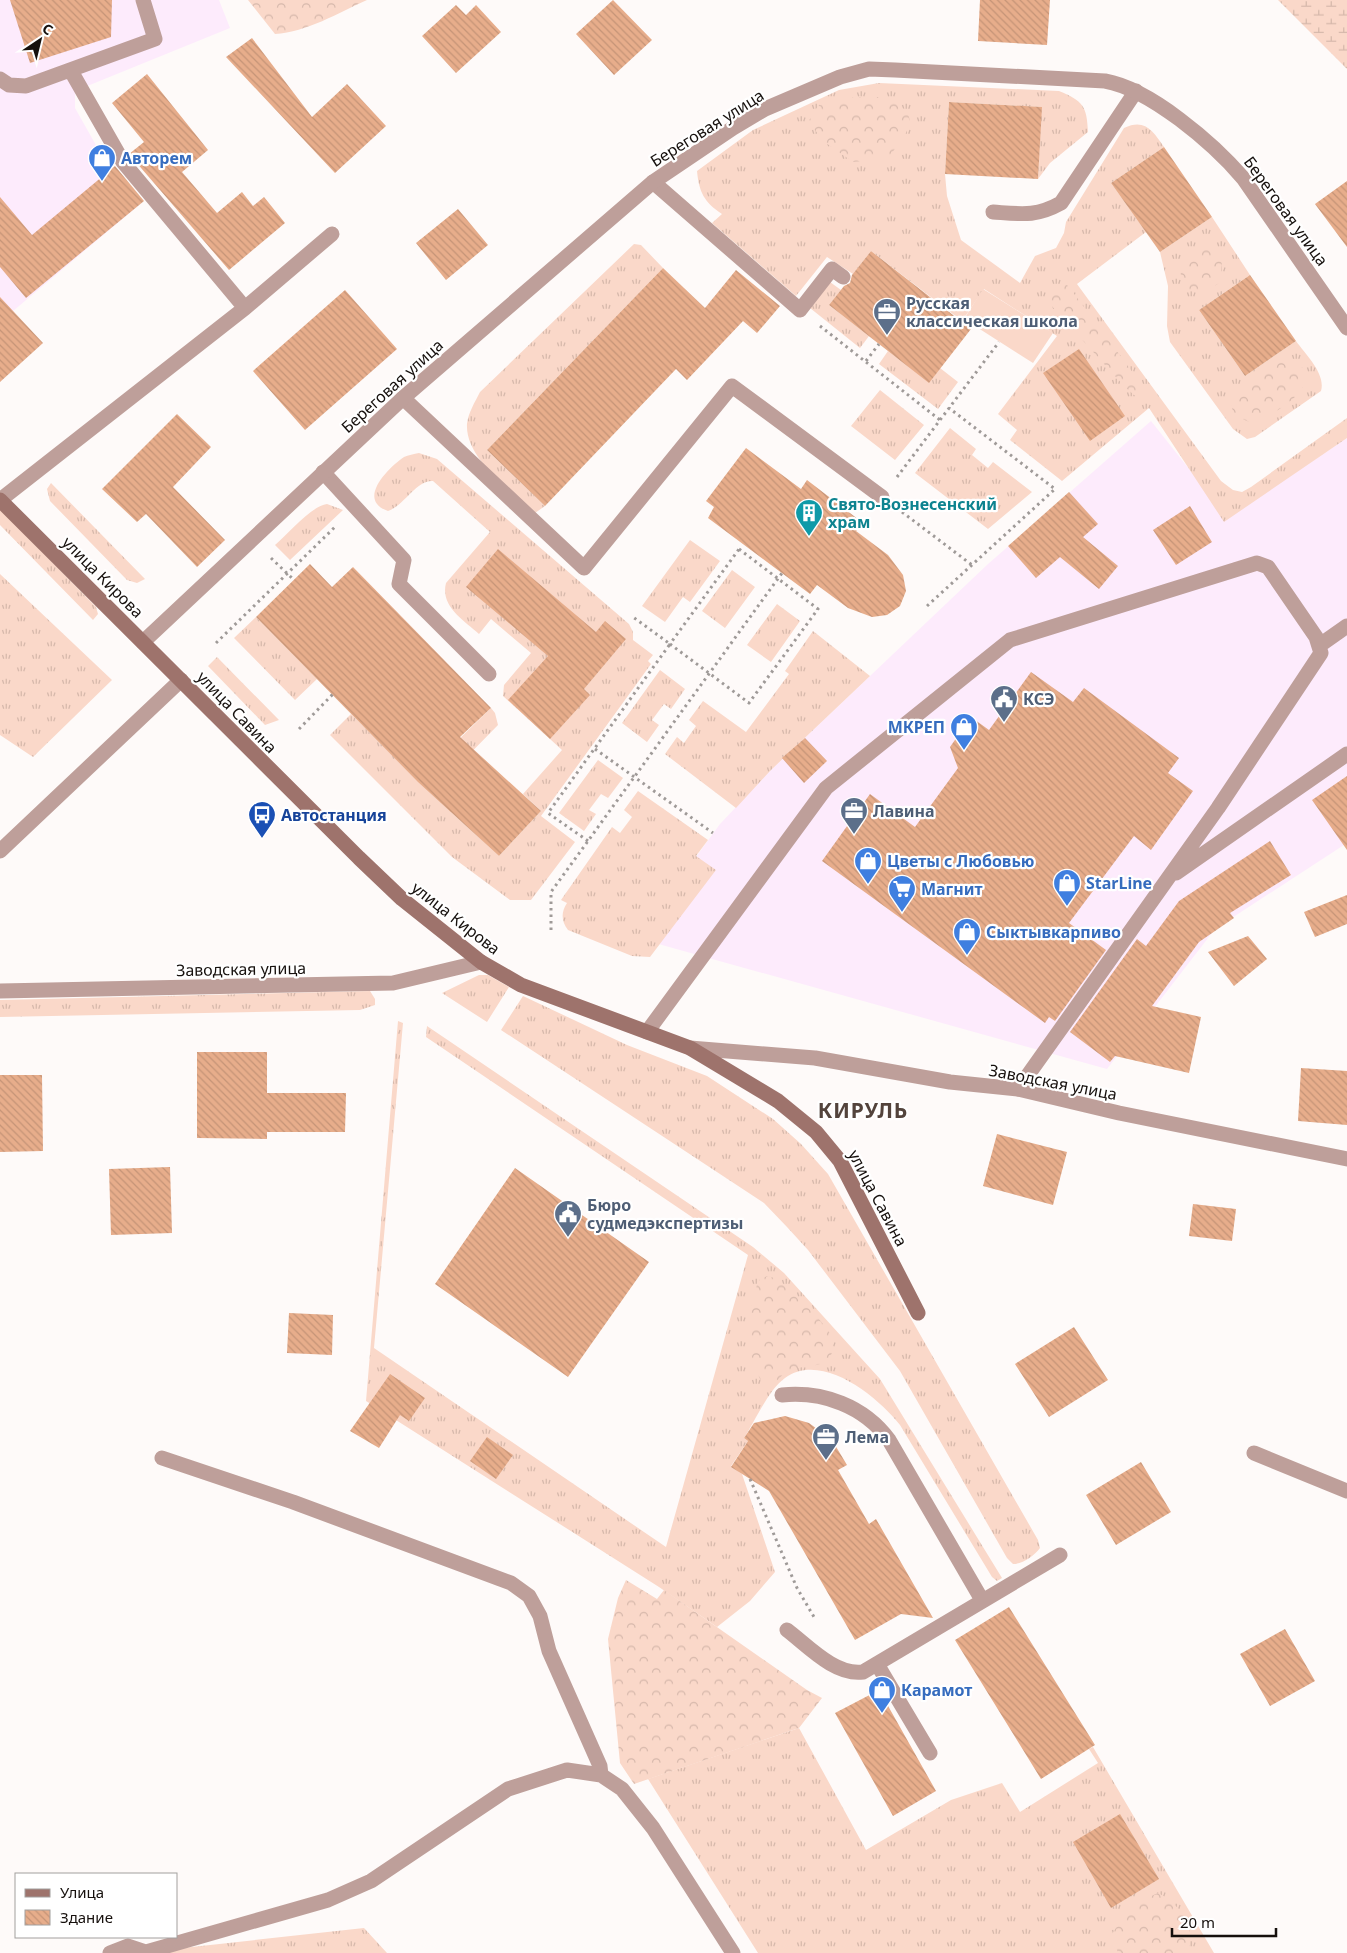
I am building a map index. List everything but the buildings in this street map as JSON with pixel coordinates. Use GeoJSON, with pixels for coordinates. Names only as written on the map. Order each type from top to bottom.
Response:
{"type":"FeatureCollection","features":[{"type":"Feature","properties":{"kind":"main road","name":"улица Кирова"},"geometry":{"type":"LineString","coordinates":[[0,500],[181,680]]}},
{"type":"Feature","properties":{"kind":"main road","name":"улица Савина"},"geometry":{"type":"LineString","coordinates":[[181,680],[267,768]]}},
{"type":"Feature","properties":{"kind":"main road","name":"улица Кирова"},"geometry":{"type":"LineString","coordinates":[[267,768],[402,898],[481,962],[521,985],[690,1048]]}},
{"type":"Feature","properties":{"kind":"main road","name":"улица Савина"},"geometry":{"type":"LineString","coordinates":[[690,1048],[778,1101],[816,1132],[840,1161],[918,1313]]}},
{"type":"Feature","properties":{"kind":"street"},"geometry":{"type":"LineString","coordinates":[[0,79],[9,85],[26,86],[156,39],[143,0]]}},
{"type":"Feature","properties":{"kind":"street","name":"Береговая улица"},"geometry":{"type":"LineString","coordinates":[[143,642],[402,398],[653,182],[733,128],[765,109],[840,77],[869,69],[1105,81],[1136,91],[1199,134],[1226,159],[1242,178],[1347,328]]}},
{"type":"Feature","properties":{"kind":"street"},"geometry":{"type":"LineString","coordinates":[[70,71],[123,162],[246,308]]}},
{"type":"Feature","properties":{"kind":"street"},"geometry":{"type":"LineString","coordinates":[[993,212],[1031,215],[1045,212],[1061,203],[1136,91]]}},
{"type":"Feature","properties":{"kind":"street"},"geometry":{"type":"LineString","coordinates":[[653,182],[800,310],[832,269],[842,277]]}},
{"type":"Feature","properties":{"kind":"street"},"geometry":{"type":"LineString","coordinates":[[0,500],[246,308],[332,234]]}},
{"type":"Feature","properties":{"kind":"street"},"geometry":{"type":"LineString","coordinates":[[402,398],[584,568],[732,386],[882,497]]}},
{"type":"Feature","properties":{"kind":"street"},"geometry":{"type":"LineString","coordinates":[[323,472],[404,560],[399,584],[489,674]]}},
{"type":"Feature","properties":{"kind":"street"},"geometry":{"type":"LineString","coordinates":[[647,1032],[826,788],[1010,640],[1257,564],[1268,568],[1320,645],[1321,653],[1218,808],[1018,1089]]}},
{"type":"Feature","properties":{"kind":"street"},"geometry":{"type":"LineString","coordinates":[[1320,645],[1347,626]]}},
{"type":"Feature","properties":{"kind":"street"},"geometry":{"type":"LineString","coordinates":[[0,851],[181,680]]}},
{"type":"Feature","properties":{"kind":"street"},"geometry":{"type":"LineString","coordinates":[[1166,880],[1347,754]]}},
{"type":"Feature","properties":{"kind":"street","name":"Заводская улица"},"geometry":{"type":"LineString","coordinates":[[0,991],[393,983],[481,962]]}},
{"type":"Feature","properties":{"kind":"street","name":"Заводская улица"},"geometry":{"type":"LineString","coordinates":[[690,1048],[815,1058],[950,1082],[1018,1089],[1119,1113],[1347,1159]]}},
{"type":"Feature","properties":{"kind":"street"},"geometry":{"type":"LineString","coordinates":[[782,1395],[797,1393],[823,1396],[857,1411],[876,1424],[889,1440],[982,1600]]}},
{"type":"Feature","properties":{"kind":"street"},"geometry":{"type":"LineString","coordinates":[[1254,1453],[1347,1491]]}},
{"type":"Feature","properties":{"kind":"street"},"geometry":{"type":"LineString","coordinates":[[162,1458],[293,1502],[511,1583],[529,1596],[540,1616],[549,1651],[600,1766],[600,1774]]}},
{"type":"Feature","properties":{"kind":"street"},"geometry":{"type":"LineString","coordinates":[[787,1630],[827,1661],[847,1670],[863,1672],[1060,1555]]}},
{"type":"Feature","properties":{"kind":"street"},"geometry":{"type":"LineString","coordinates":[[877,1664],[930,1753]]}},
{"type":"Feature","properties":{"kind":"street"},"geometry":{"type":"LineString","coordinates":[[110,1953],[128,1946],[146,1952],[328,1900],[371,1881],[508,1790],[567,1770],[600,1774],[622,1789],[653,1828],[733,1953]]}},
{"type":"Feature","properties":{"kind":"path"},"geometry":{"type":"LineString","coordinates":[[800,310],[940,420]]}},
{"type":"Feature","properties":{"kind":"path"},"geometry":{"type":"LineString","coordinates":[[972,565],[882,497],[999,342]]}},
{"type":"Feature","properties":{"kind":"path"},"geometry":{"type":"LineString","coordinates":[[866,362],[880,344]]}},
{"type":"Feature","properties":{"kind":"path"},"geometry":{"type":"LineString","coordinates":[[927,606],[1055,489],[949,408]]}},
{"type":"Feature","properties":{"kind":"path"},"geometry":{"type":"LineString","coordinates":[[216,643],[355,508]]}},
{"type":"Feature","properties":{"kind":"path"},"geometry":{"type":"LineString","coordinates":[[253,539],[294,580]]}},
{"type":"Feature","properties":{"kind":"path"},"geometry":{"type":"LineString","coordinates":[[588,841],[548,813],[595,749],[670,644],[738,550],[818,609],[749,703],[709,674],[670,644],[633,617]]}},
{"type":"Feature","properties":{"kind":"path"},"geometry":{"type":"LineString","coordinates":[[551,930],[551,892],[782,573]]}},
{"type":"Feature","properties":{"kind":"path"},"geometry":{"type":"LineString","coordinates":[[299,729],[333,694]]}},
{"type":"Feature","properties":{"kind":"path"},"geometry":{"type":"LineString","coordinates":[[595,749],[713,833]]}},
{"type":"Feature","properties":{"kind":"path"},"geometry":{"type":"LineString","coordinates":[[750,1479],[797,1588],[817,1621]]}},
{"type":"Feature","properties":{"kind":"shaded area"},"geometry":{"type":"Polygon","coordinates":[[[0,0],[219,0],[230,28],[75,91],[75,108],[110,170],[139,205],[0,322],[0,0]]]}},
{"type":"Feature","properties":{"kind":"shaded area"},"geometry":{"type":"Polygon","coordinates":[[[1151,421],[1228,518],[1347,438],[1347,843],[1215,929],[1107,1069],[637,938],[720,824],[771,770],[988,564],[1151,421]]]}},
{"type":"Feature","properties":{"kind":"green space"},"geometry":{"type":"Polygon","coordinates":[[[248,0],[367,0],[311,26],[275,34],[248,0]]]}},
{"type":"Feature","properties":{"kind":"green space"},"geometry":{"type":"Polygon","coordinates":[[[1278,0],[1347,0],[1347,69],[1278,0]]]}},
{"type":"Feature","properties":{"kind":"green space"},"geometry":{"type":"Polygon","coordinates":[[[879,83],[1059,91],[1074,98],[1082,105],[1085,110],[1088,132],[1050,163],[1038,179],[1041,107],[949,102],[945,174],[947,196],[961,240],[1020,283],[1035,256],[1056,248],[1064,233],[1066,222],[1124,128],[1131,125],[1143,125],[1152,131],[1164,147],[1111,183],[1146,232],[1077,284],[1221,481],[1233,490],[1242,492],[1251,487],[1347,418],[1347,438],[1224,522],[1149,408],[1062,481],[1010,440],[1017,430],[998,414],[1057,336],[984,289],[962,321],[871,251],[853,274],[827,257],[796,296],[712,223],[722,214],[707,201],[701,191],[697,171],[753,130],[839,90],[879,83]]]}},
{"type":"Feature","properties":{"kind":"green space"},"geometry":{"type":"Polygon","coordinates":[[[878,97],[893,102],[903,109],[908,115],[910,122],[902,139],[887,159],[853,162],[826,143],[808,122],[818,106],[841,98],[878,97]]]}},
{"type":"Feature","properties":{"kind":"green space"},"geometry":{"type":"Polygon","coordinates":[[[1212,217],[1250,275],[1199,310],[1245,376],[1296,341],[1321,378],[1321,391],[1255,437],[1247,439],[1233,429],[1170,342],[1167,326],[1168,286],[1160,252],[1212,217]]]}},
{"type":"Feature","properties":{"kind":"green space"},"geometry":{"type":"Polygon","coordinates":[[[634,244],[641,245],[663,268],[487,450],[545,506],[535,513],[492,474],[474,450],[468,437],[467,424],[470,412],[480,392],[634,244]]]}},
{"type":"Feature","properties":{"kind":"green space"},"geometry":{"type":"Polygon","coordinates":[[[1201,245],[1216,250],[1222,256],[1221,282],[1205,292],[1188,291],[1181,277],[1182,265],[1189,255],[1201,245]]]}},
{"type":"Feature","properties":{"kind":"green space"},"geometry":{"type":"Polygon","coordinates":[[[830,282],[841,290],[829,305],[869,336],[860,348],[810,308],[830,282]]]}},
{"type":"Feature","properties":{"kind":"green space"},"geometry":{"type":"Polygon","coordinates":[[[1058,284],[1067,285],[1145,389],[1142,397],[1134,395],[1124,386],[1049,303],[1047,292],[1058,284]]]}},
{"type":"Feature","properties":{"kind":"green space"},"geometry":{"type":"Polygon","coordinates":[[[983,289],[1053,333],[1033,363],[964,319],[983,289]]]}},
{"type":"Feature","properties":{"kind":"green space"},"geometry":{"type":"Polygon","coordinates":[[[888,351],[929,382],[940,368],[958,382],[938,409],[879,364],[888,351]]]}},
{"type":"Feature","properties":{"kind":"green space"},"geometry":{"type":"Polygon","coordinates":[[[1283,360],[1296,360],[1304,370],[1305,380],[1301,389],[1284,406],[1255,424],[1239,417],[1232,409],[1233,400],[1250,382],[1283,360]]]}},
{"type":"Feature","properties":{"kind":"green space"},"geometry":{"type":"Polygon","coordinates":[[[880,390],[924,425],[895,460],[851,426],[880,390]]]}},
{"type":"Feature","properties":{"kind":"green space"},"geometry":{"type":"Polygon","coordinates":[[[950,428],[976,449],[972,455],[988,468],[993,462],[1032,492],[988,529],[915,473],[950,428]]]}},
{"type":"Feature","properties":{"kind":"green space"},"geometry":{"type":"Polygon","coordinates":[[[419,453],[437,459],[629,624],[633,632],[633,640],[653,655],[648,661],[651,664],[541,816],[575,842],[531,900],[510,900],[452,857],[330,735],[351,714],[417,780],[491,708],[495,713],[498,725],[449,775],[451,812],[499,856],[541,811],[523,794],[562,750],[503,696],[504,685],[531,653],[491,619],[479,634],[454,612],[446,599],[446,583],[490,532],[433,481],[421,484],[400,504],[388,511],[379,506],[375,499],[375,492],[383,476],[404,457],[419,453]]]}},
{"type":"Feature","properties":{"kind":"green space"},"geometry":{"type":"Polygon","coordinates":[[[51,483],[145,579],[137,583],[127,580],[50,501],[47,489],[51,483]]]}},
{"type":"Feature","properties":{"kind":"green space"},"geometry":{"type":"Polygon","coordinates":[[[327,504],[343,510],[290,560],[275,545],[307,515],[327,504]]]}},
{"type":"Feature","properties":{"kind":"green space"},"geometry":{"type":"Polygon","coordinates":[[[0,509],[96,607],[98,614],[93,620],[0,525],[0,509]]]}},
{"type":"Feature","properties":{"kind":"green space"},"geometry":{"type":"Polygon","coordinates":[[[690,540],[720,561],[690,602],[683,597],[665,622],[642,606],[690,540]]]}},
{"type":"Feature","properties":{"kind":"green space"},"geometry":{"type":"Polygon","coordinates":[[[732,570],[755,587],[725,628],[702,611],[732,570]]]}},
{"type":"Feature","properties":{"kind":"green space"},"geometry":{"type":"Polygon","coordinates":[[[0,574],[112,680],[33,757],[0,735],[0,574]]]}},
{"type":"Feature","properties":{"kind":"green space"},"geometry":{"type":"Polygon","coordinates":[[[777,604],[800,621],[771,662],[747,645],[777,604]]]}},
{"type":"Feature","properties":{"kind":"green space"},"geometry":{"type":"Polygon","coordinates":[[[256,617],[317,679],[295,700],[234,638],[256,617]]]}},
{"type":"Feature","properties":{"kind":"green space"},"geometry":{"type":"Polygon","coordinates":[[[813,631],[870,676],[771,770],[736,808],[665,754],[677,737],[684,743],[696,726],[689,720],[703,701],[746,732],[789,674],[785,671],[813,631]]]}},
{"type":"Feature","properties":{"kind":"green space"},"geometry":{"type":"Polygon","coordinates":[[[217,657],[279,720],[265,725],[208,666],[217,657]]]}},
{"type":"Feature","properties":{"kind":"green space"},"geometry":{"type":"Polygon","coordinates":[[[660,670],[685,689],[671,709],[664,704],[652,720],[659,725],[647,742],[622,723],[660,670]]]}},
{"type":"Feature","properties":{"kind":"green space"},"geometry":{"type":"Polygon","coordinates":[[[598,760],[623,778],[608,798],[601,794],[589,810],[596,814],[584,831],[559,813],[598,760]]]}},
{"type":"Feature","properties":{"kind":"green space"},"geometry":{"type":"Polygon","coordinates":[[[638,791],[708,840],[696,856],[716,870],[650,957],[632,956],[568,930],[563,916],[567,903],[561,900],[612,827],[620,833],[632,817],[624,810],[638,791]]]}},
{"type":"Feature","properties":{"kind":"green space"},"geometry":{"type":"Polygon","coordinates":[[[479,975],[488,975],[509,987],[487,1022],[442,993],[479,975]]]}},
{"type":"Feature","properties":{"kind":"green space"},"geometry":{"type":"Polygon","coordinates":[[[370,991],[375,999],[375,1005],[360,1010],[0,1017],[0,1000],[370,991]]]}},
{"type":"Feature","properties":{"kind":"green space"},"geometry":{"type":"Polygon","coordinates":[[[523,996],[627,1045],[707,1076],[773,1119],[801,1144],[828,1174],[1038,1540],[1040,1548],[1035,1554],[1017,1564],[1013,1564],[1007,1558],[900,1371],[808,1250],[764,1203],[501,1030],[523,996]]]}},
{"type":"Feature","properties":{"kind":"green space"},"geometry":{"type":"Polygon","coordinates":[[[398,1021],[403,1023],[374,1348],[666,1547],[748,1255],[426,1037],[427,1026],[753,1247],[784,1273],[880,1379],[1002,1578],[997,1581],[992,1577],[900,1425],[878,1402],[864,1391],[832,1374],[815,1370],[800,1371],[779,1383],[744,1438],[748,1441],[731,1466],[742,1474],[775,1572],[750,1601],[717,1627],[659,1587],[366,1401],[398,1021]]]}},
{"type":"Feature","properties":{"kind":"green space"},"geometry":{"type":"Polygon","coordinates":[[[767,1276],[782,1283],[810,1308],[829,1332],[833,1346],[831,1355],[823,1363],[788,1371],[770,1386],[762,1383],[756,1370],[752,1357],[749,1333],[751,1308],[758,1281],[767,1276]]]}},
{"type":"Feature","properties":{"kind":"green space"},"geometry":{"type":"Polygon","coordinates":[[[626,1580],[657,1599],[664,1590],[807,1690],[822,1698],[799,1728],[634,1784],[620,1763],[608,1639],[618,1598],[626,1580]]]}},
{"type":"Feature","properties":{"kind":"green space"},"geometry":{"type":"Polygon","coordinates":[[[799,1728],[866,1850],[951,1800],[1002,1783],[1020,1812],[1098,1763],[1089,1749],[1093,1747],[1214,1953],[758,1953],[648,1779],[799,1728]]]}},
{"type":"Feature","properties":{"kind":"green space"},"geometry":{"type":"Polygon","coordinates":[[[1158,1893],[1180,1910],[1185,1917],[1190,1934],[1187,1953],[1118,1953],[1112,1934],[1116,1927],[1138,1905],[1158,1893]]]}},
{"type":"Feature","properties":{"kind":"green space"},"geometry":{"type":"Polygon","coordinates":[[[364,1928],[387,1953],[145,1953],[146,1952],[364,1928]]]}},
{"type":"Feature","properties":{"kind":"place","name":"Авторем"},"geometry":{"type":"Point","coordinates":[102,182]}},
{"type":"Feature","properties":{"kind":"place","name":"Русская классическая школа"},"geometry":{"type":"Point","coordinates":[887,336]}},
{"type":"Feature","properties":{"kind":"place","name":"Свято-Вознесенский храм"},"geometry":{"type":"Point","coordinates":[809,537]}},
{"type":"Feature","properties":{"kind":"place","name":"КСЭ"},"geometry":{"type":"Point","coordinates":[1004,723]}},
{"type":"Feature","properties":{"kind":"place","name":"МКРЕП"},"geometry":{"type":"Point","coordinates":[964,751]}},
{"type":"Feature","properties":{"kind":"place","name":"Лавина"},"geometry":{"type":"Point","coordinates":[854,835]}},
{"type":"Feature","properties":{"kind":"place","name":"Автостанция"},"geometry":{"type":"Point","coordinates":[262,839]}},
{"type":"Feature","properties":{"kind":"place","name":"Цветы с Любовью"},"geometry":{"type":"Point","coordinates":[868,885]}},
{"type":"Feature","properties":{"kind":"place","name":"StarLine"},"geometry":{"type":"Point","coordinates":[1067,907]}},
{"type":"Feature","properties":{"kind":"place","name":"Магнит"},"geometry":{"type":"Point","coordinates":[902,913]}},
{"type":"Feature","properties":{"kind":"place","name":"Сыктывкарпиво"},"geometry":{"type":"Point","coordinates":[967,956]}},
{"type":"Feature","properties":{"kind":"place","name":"Бюро судмедэкспертизы"},"geometry":{"type":"Point","coordinates":[568,1238]}},
{"type":"Feature","properties":{"kind":"place","name":"Лема"},"geometry":{"type":"Point","coordinates":[826,1461]}},
{"type":"Feature","properties":{"kind":"place","name":"Карамот"},"geometry":{"type":"Point","coordinates":[882,1714]}},
{"type":"Feature","properties":{"kind":"district","name":"КИРУЛЬ"},"geometry":{"type":"Point","coordinates":[863,1110]}}]}
